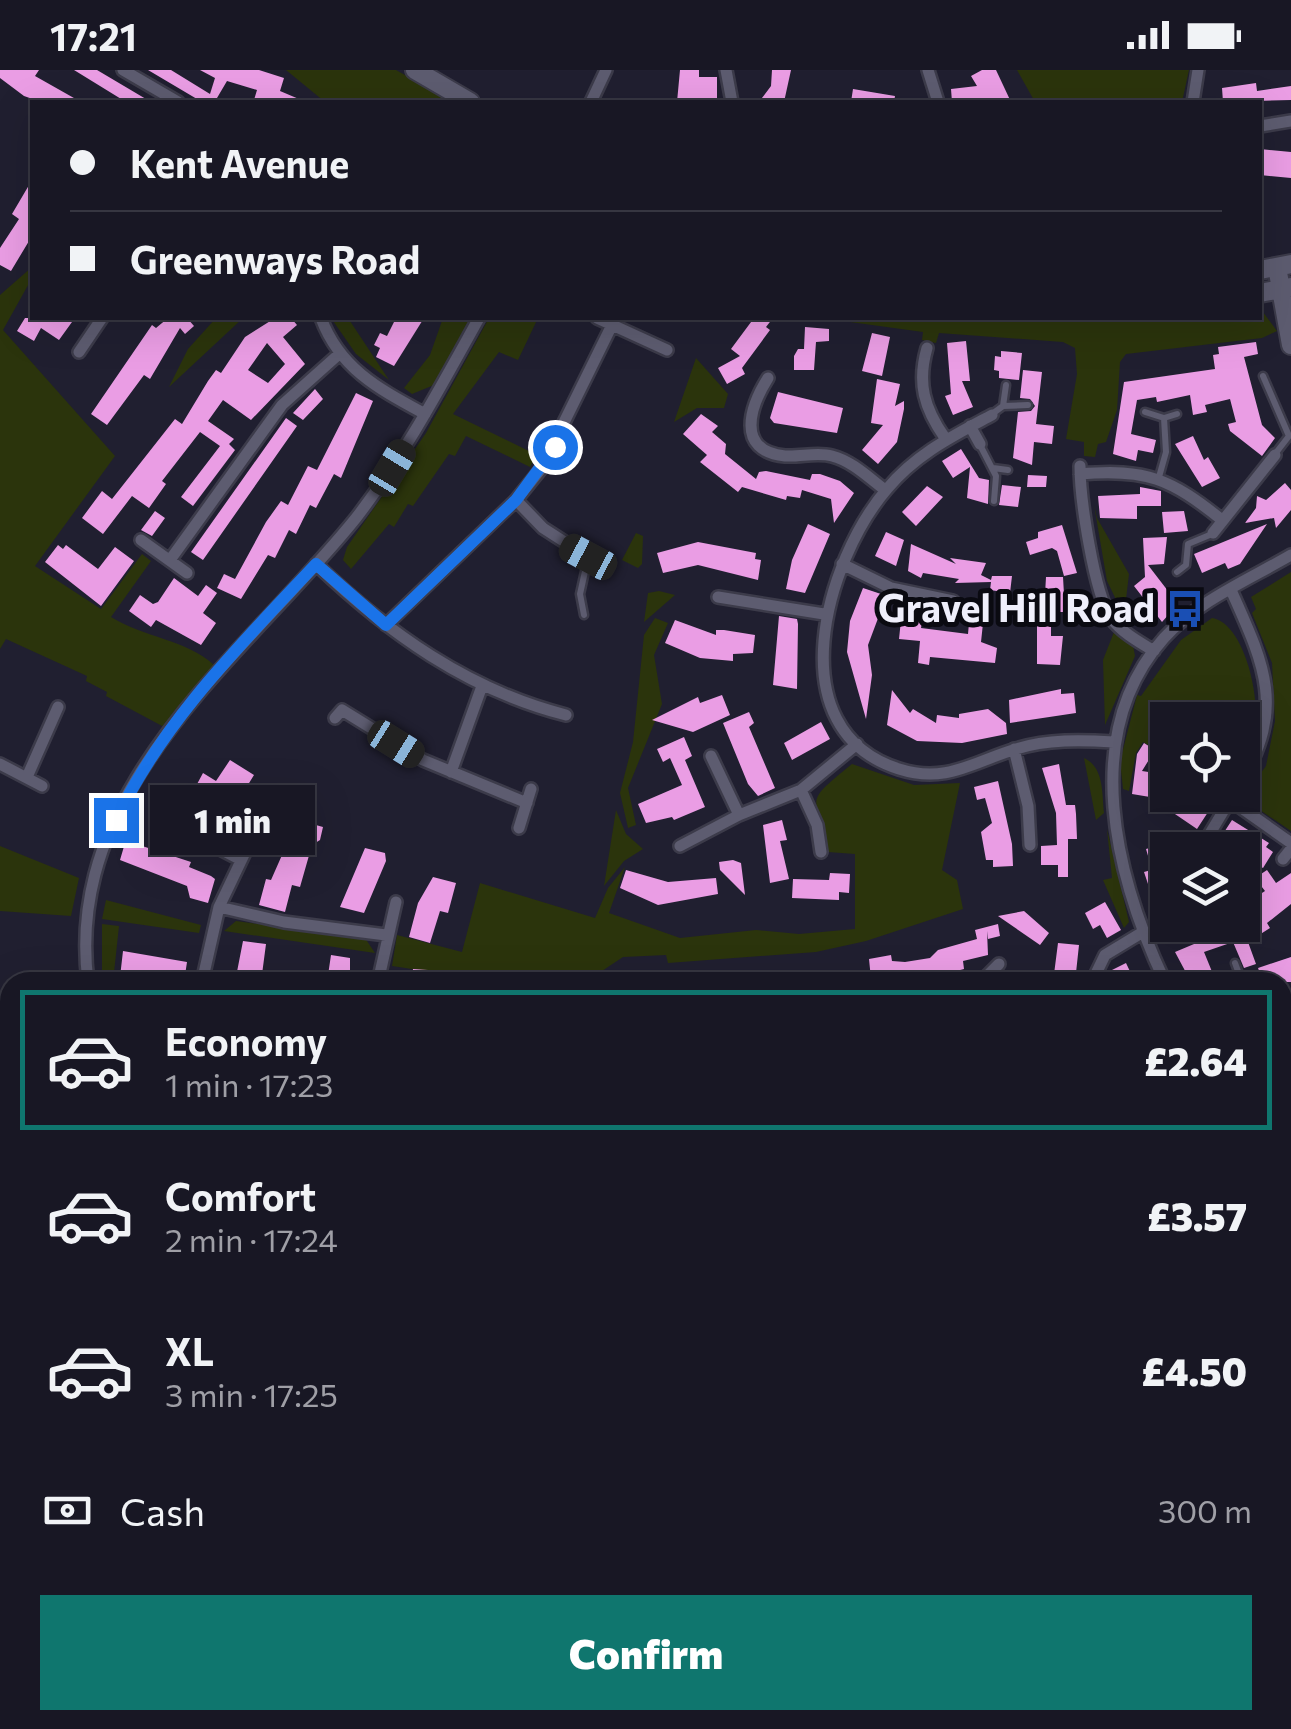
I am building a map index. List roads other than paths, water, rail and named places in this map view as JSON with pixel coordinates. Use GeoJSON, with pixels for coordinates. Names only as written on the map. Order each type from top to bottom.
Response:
{"type":"FeatureCollection","features":[{"type":"Feature","properties":{"kind":"main road"},"geometry":{"type":"LineString","coordinates":[[414,70],[466,100]]}},
{"type":"Feature","properties":{"kind":"main road"},"geometry":{"type":"LineString","coordinates":[[1276,267],[1286,288],[1291,345]]}},
{"type":"Feature","properties":{"kind":"street"},"geometry":{"type":"LineString","coordinates":[[123,70],[175,100]]}},
{"type":"Feature","properties":{"kind":"street"},"geometry":{"type":"LineString","coordinates":[[592,100],[606,70]]}},
{"type":"Feature","properties":{"kind":"street"},"geometry":{"type":"LineString","coordinates":[[726,70],[732,100]]}},
{"type":"Feature","properties":{"kind":"street"},"geometry":{"type":"LineString","coordinates":[[928,70],[937,100]]}},
{"type":"Feature","properties":{"kind":"street"},"geometry":{"type":"LineString","coordinates":[[1193,100],[1198,70]]}},
{"type":"Feature","properties":{"kind":"street"},"geometry":{"type":"LineString","coordinates":[[1262,126],[1291,121]]}},
{"type":"Feature","properties":{"kind":"street"},"geometry":{"type":"LineString","coordinates":[[79,352],[101,320]]}},
{"type":"Feature","properties":{"kind":"street"},"geometry":{"type":"LineString","coordinates":[[322,320],[338,355],[365,380],[425,414]]}},
{"type":"Feature","properties":{"kind":"street"},"geometry":{"type":"LineString","coordinates":[[89,972],[93,890],[129,792],[189,704],[316,564],[380,484],[478,320]]}},
{"type":"Feature","properties":{"kind":"street"},"geometry":{"type":"LineString","coordinates":[[601,320],[667,350]]}},
{"type":"Feature","properties":{"kind":"street"},"geometry":{"type":"LineString","coordinates":[[386,625],[516,500],[555,447],[612,325]]}},
{"type":"Feature","properties":{"kind":"street"},"geometry":{"type":"LineString","coordinates":[[927,348],[922,365],[924,400],[945,438]]}},
{"type":"Feature","properties":{"kind":"street"},"geometry":{"type":"LineString","coordinates":[[170,560],[282,405],[338,355]]}},
{"type":"Feature","properties":{"kind":"street"},"geometry":{"type":"LineString","coordinates":[[768,378],[744,407],[756,440],[771,452],[839,458],[885,490]]}},
{"type":"Feature","properties":{"kind":"street"},"geometry":{"type":"LineString","coordinates":[[997,410],[945,438],[885,490],[842,564],[824,614],[827,686],[834,708],[858,744],[894,768],[935,775],[975,768],[1014,750],[1064,741],[1114,742]]}},
{"type":"Feature","properties":{"kind":"street"},"geometry":{"type":"LineString","coordinates":[[970,426],[980,444]]}},
{"type":"Feature","properties":{"kind":"street"},"geometry":{"type":"LineString","coordinates":[[1213,534],[1275,455]]}},
{"type":"Feature","properties":{"kind":"street"},"geometry":{"type":"LineString","coordinates":[[1154,652],[1116,624],[1105,606],[1082,501],[1080,470],[1159,478],[1188,493],[1222,520]]}},
{"type":"Feature","properties":{"kind":"street"},"geometry":{"type":"LineString","coordinates":[[516,500],[543,528],[588,557]]}},
{"type":"Feature","properties":{"kind":"street"},"geometry":{"type":"LineString","coordinates":[[141,540],[187,572]]}},
{"type":"Feature","properties":{"kind":"street"},"geometry":{"type":"LineString","coordinates":[[1161,972],[1143,932],[1112,790],[1114,742],[1124,705],[1154,652],[1190,615],[1291,554]]}},
{"type":"Feature","properties":{"kind":"street"},"geometry":{"type":"LineString","coordinates":[[316,564],[386,625],[482,686],[566,715]]}},
{"type":"Feature","properties":{"kind":"street"},"geometry":{"type":"LineString","coordinates":[[842,564],[891,588],[953,602]]}},
{"type":"Feature","properties":{"kind":"street"},"geometry":{"type":"LineString","coordinates":[[1231,590],[1266,676],[1266,730],[1260,742]]}},
{"type":"Feature","properties":{"kind":"street"},"geometry":{"type":"LineString","coordinates":[[718,597],[824,614]]}},
{"type":"Feature","properties":{"kind":"street"},"geometry":{"type":"LineString","coordinates":[[451,772],[482,686]]}},
{"type":"Feature","properties":{"kind":"street"},"geometry":{"type":"LineString","coordinates":[[27,778],[58,707]]}},
{"type":"Feature","properties":{"kind":"street"},"geometry":{"type":"LineString","coordinates":[[335,718],[342,710],[423,760],[526,802]]}},
{"type":"Feature","properties":{"kind":"street"},"geometry":{"type":"LineString","coordinates":[[680,846],[738,815],[802,790],[858,744]]}},
{"type":"Feature","properties":{"kind":"street"},"geometry":{"type":"LineString","coordinates":[[1014,750],[1034,837]]}},
{"type":"Feature","properties":{"kind":"street"},"geometry":{"type":"LineString","coordinates":[[711,756],[738,815]]}},
{"type":"Feature","properties":{"kind":"street"},"geometry":{"type":"LineString","coordinates":[[0,764],[42,786]]}},
{"type":"Feature","properties":{"kind":"street"},"geometry":{"type":"LineString","coordinates":[[519,828],[531,789]]}},
{"type":"Feature","properties":{"kind":"street"},"geometry":{"type":"LineString","coordinates":[[802,790],[817,825],[821,852]]}},
{"type":"Feature","properties":{"kind":"street"},"geometry":{"type":"LineString","coordinates":[[1246,812],[1288,850]]}},
{"type":"Feature","properties":{"kind":"street"},"geometry":{"type":"LineString","coordinates":[[204,972],[219,907],[260,821]]}},
{"type":"Feature","properties":{"kind":"street"},"geometry":{"type":"LineString","coordinates":[[195,836],[239,859]]}},
{"type":"Feature","properties":{"kind":"street"},"geometry":{"type":"LineString","coordinates":[[380,972],[396,902]]}},
{"type":"Feature","properties":{"kind":"street"},"geometry":{"type":"LineString","coordinates":[[219,907],[284,922],[386,935]]}},
{"type":"Feature","properties":{"kind":"street"},"geometry":{"type":"LineString","coordinates":[[1097,972],[1105,955],[1143,932]]}},
{"type":"Feature","properties":{"kind":"street"},"geometry":{"type":"LineString","coordinates":[[991,972],[999,964]]}},
{"type":"Feature","properties":{"kind":"lane"},"geometry":{"type":"LineString","coordinates":[[1262,376],[1289,436],[1275,455]]}},
{"type":"Feature","properties":{"kind":"lane"},"geometry":{"type":"LineString","coordinates":[[1006,385],[997,410],[1028,405]]}},
{"type":"Feature","properties":{"kind":"lane"},"geometry":{"type":"LineString","coordinates":[[1145,412],[1164,418],[1177,414]]}},
{"type":"Feature","properties":{"kind":"lane"},"geometry":{"type":"LineString","coordinates":[[1159,478],[1166,452],[1164,418]]}},
{"type":"Feature","properties":{"kind":"lane"},"geometry":{"type":"LineString","coordinates":[[980,444],[993,468],[994,500]]}},
{"type":"Feature","properties":{"kind":"lane"},"geometry":{"type":"LineString","coordinates":[[993,468],[1008,470]]}},
{"type":"Feature","properties":{"kind":"lane"},"geometry":{"type":"LineString","coordinates":[[1177,572],[1186,565],[1188,544],[1213,534]]}},
{"type":"Feature","properties":{"kind":"lane"},"geometry":{"type":"LineString","coordinates":[[584,615],[580,594],[588,557]]}},
{"type":"Feature","properties":{"kind":"lane"},"geometry":{"type":"LineString","coordinates":[[1235,963],[1238,972]]}},
{"type":"Feature","properties":{"kind":"place","name":"Gravel Hill Road"},"geometry":{"type":"Point","coordinates":[1185,609]}}]}
